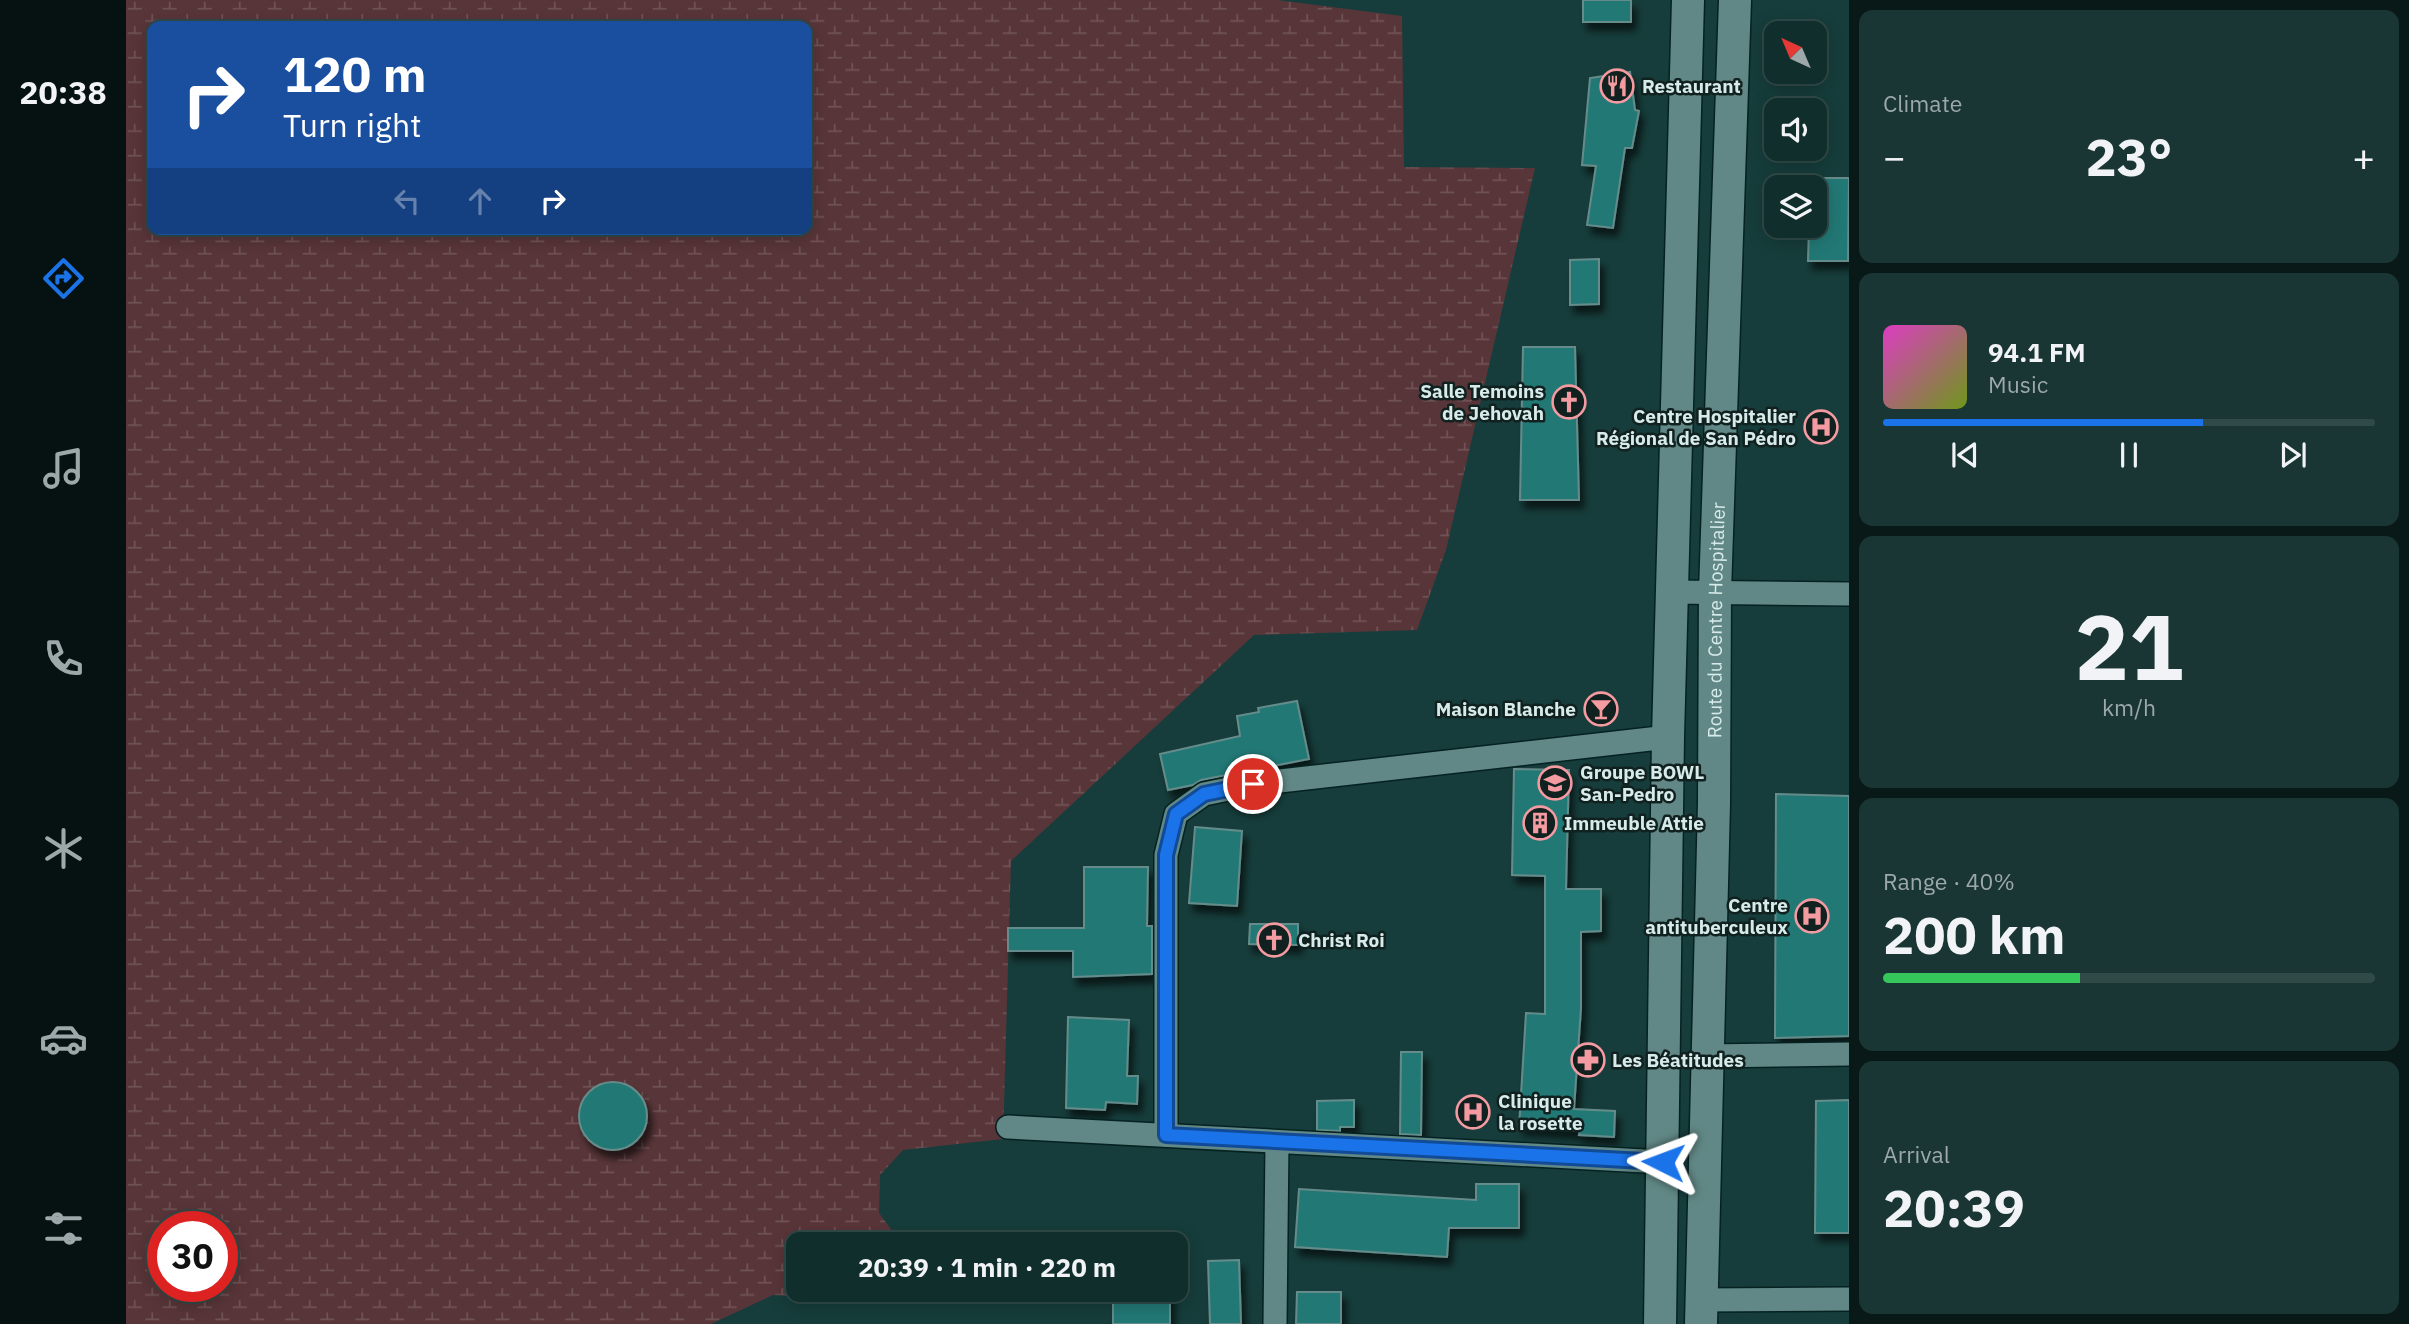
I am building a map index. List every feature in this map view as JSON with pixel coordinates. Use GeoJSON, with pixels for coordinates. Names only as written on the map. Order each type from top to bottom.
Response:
{"type":"FeatureCollection","features":[{"type":"Feature","properties":{"kind":"street"},"geometry":{"type":"LineString","coordinates":[[1660,1324],[1668,737],[1688,0]]}},
{"type":"Feature","properties":{"kind":"street","name":"Route du Centre Hospitalier"},"geometry":{"type":"LineString","coordinates":[[1701,1312],[1714,804],[1715,592],[1735,0]]}},
{"type":"Feature","properties":{"kind":"street"},"geometry":{"type":"LineString","coordinates":[[1672,592],[1849,594]]}},
{"type":"Feature","properties":{"kind":"street"},"geometry":{"type":"LineString","coordinates":[[1166,1135],[1166,855],[1176,814],[1204,794],[1253,784],[1668,737]]}},
{"type":"Feature","properties":{"kind":"street"},"geometry":{"type":"LineString","coordinates":[[1706,1056],[1849,1054]]}},
{"type":"Feature","properties":{"kind":"street"},"geometry":{"type":"LineString","coordinates":[[1008,1127],[1663,1162]]}},
{"type":"Feature","properties":{"kind":"street"},"geometry":{"type":"LineString","coordinates":[[1275,1324],[1277,1142]]}},
{"type":"Feature","properties":{"kind":"street"},"geometry":{"type":"LineString","coordinates":[[1701,1312],[1849,1299]]}},
{"type":"Feature","properties":{"kind":"green space"},"geometry":{"type":"Polygon","coordinates":[[[126,0],[1277,0],[1402,16],[1404,167],[1535,168],[1446,550],[1417,630],[1254,635],[1011,861],[1003,1139],[903,1150],[880,1175],[879,1213],[893,1232],[786,1232],[786,1296],[773,1295],[711,1324],[126,1324],[126,0]]]}},
{"type":"Feature","properties":{"kind":"building"},"geometry":{"type":"Polygon","coordinates":[[[1583,0],[1631,0],[1631,22],[1583,22],[1583,0]]]}},
{"type":"Feature","properties":{"kind":"building"},"geometry":{"type":"Polygon","coordinates":[[[1630,72],[1635,110],[1639,111],[1632,148],[1625,148],[1613,228],[1587,225],[1596,166],[1582,165],[1590,78],[1630,72]]]}},
{"type":"Feature","properties":{"kind":"building"},"geometry":{"type":"Polygon","coordinates":[[[1827,178],[1849,178],[1848,261],[1808,261],[1809,238],[1827,238],[1827,178]]]}},
{"type":"Feature","properties":{"kind":"building"},"geometry":{"type":"Polygon","coordinates":[[[1599,259],[1599,304],[1570,305],[1570,260],[1599,259]]]}},
{"type":"Feature","properties":{"kind":"building"},"geometry":{"type":"Polygon","coordinates":[[[1523,347],[1575,347],[1579,500],[1520,500],[1523,347]]]}},
{"type":"Feature","properties":{"kind":"building"},"geometry":{"type":"Polygon","coordinates":[[[1297,701],[1309,759],[1201,780],[1193,785],[1168,790],[1160,754],[1240,736],[1237,716],[1259,712],[1258,708],[1297,701]]]}},
{"type":"Feature","properties":{"kind":"building"},"geometry":{"type":"Polygon","coordinates":[[[1514,769],[1569,770],[1566,889],[1601,889],[1601,931],[1581,932],[1581,1008],[1574,1109],[1615,1111],[1614,1137],[1579,1135],[1580,1131],[1519,1127],[1526,1013],[1545,1014],[1545,876],[1512,875],[1514,769]]]}},
{"type":"Feature","properties":{"kind":"building","name":"Centre antituberculeux"},"geometry":{"type":"Polygon","coordinates":[[[1776,794],[1849,796],[1849,1036],[1775,1038],[1776,794]]]}},
{"type":"Feature","properties":{"kind":"building"},"geometry":{"type":"Polygon","coordinates":[[[1195,827],[1242,831],[1237,906],[1189,903],[1195,827]]]}},
{"type":"Feature","properties":{"kind":"building"},"geometry":{"type":"Polygon","coordinates":[[[1084,867],[1148,867],[1147,926],[1152,926],[1152,974],[1073,977],[1073,951],[1008,951],[1008,928],[1084,928],[1084,867]]]}},
{"type":"Feature","properties":{"kind":"building"},"geometry":{"type":"Polygon","coordinates":[[[1250,924],[1298,924],[1298,945],[1249,944],[1250,924]]]}},
{"type":"Feature","properties":{"kind":"building"},"geometry":{"type":"Polygon","coordinates":[[[1068,1017],[1129,1020],[1127,1076],[1138,1076],[1137,1104],[1106,1102],[1105,1110],[1066,1108],[1068,1017]]]}},
{"type":"Feature","properties":{"kind":"building"},"geometry":{"type":"Polygon","coordinates":[[[1401,1052],[1422,1052],[1421,1135],[1400,1134],[1401,1052]]]}},
{"type":"Feature","properties":{"kind":"building"},"geometry":{"type":"Polygon","coordinates":[[[613,1082],[626,1085],[637,1092],[644,1103],[647,1116],[644,1129],[637,1140],[626,1147],[613,1150],[600,1147],[589,1140],[582,1129],[579,1116],[582,1103],[589,1092],[600,1085],[613,1082]]]}},
{"type":"Feature","properties":{"kind":"building"},"geometry":{"type":"Polygon","coordinates":[[[1354,1100],[1354,1127],[1340,1127],[1340,1131],[1317,1130],[1317,1101],[1354,1100]]]}},
{"type":"Feature","properties":{"kind":"building"},"geometry":{"type":"Polygon","coordinates":[[[1849,1100],[1849,1233],[1815,1233],[1816,1101],[1849,1100]]]}},
{"type":"Feature","properties":{"kind":"building"},"geometry":{"type":"Polygon","coordinates":[[[1476,1184],[1519,1184],[1519,1228],[1449,1228],[1447,1257],[1295,1247],[1299,1189],[1476,1200],[1476,1184]]]}},
{"type":"Feature","properties":{"kind":"building"},"geometry":{"type":"Polygon","coordinates":[[[1239,1260],[1241,1324],[1210,1324],[1208,1261],[1239,1260]]]}},
{"type":"Feature","properties":{"kind":"building"},"geometry":{"type":"Polygon","coordinates":[[[1297,1292],[1341,1292],[1341,1324],[1296,1324],[1297,1292]]]}},
{"type":"Feature","properties":{"kind":"building"},"geometry":{"type":"Polygon","coordinates":[[[1113,1302],[1170,1302],[1170,1324],[1113,1324],[1113,1302]]]}},
{"type":"Feature","properties":{"kind":"place","name":"Restaurant"},"geometry":{"type":"Point","coordinates":[1617,86]}},
{"type":"Feature","properties":{"kind":"place","name":"Salle Temoins de Jehovah"},"geometry":{"type":"Point","coordinates":[1569,402]}},
{"type":"Feature","properties":{"kind":"place","name":"Centre Hospitalier Régional de San Pédro"},"geometry":{"type":"Point","coordinates":[1821,427]}},
{"type":"Feature","properties":{"kind":"place","name":"Maison Blanche"},"geometry":{"type":"Point","coordinates":[1601,709]}},
{"type":"Feature","properties":{"kind":"place","name":"Groupe BOWL San-Pedro"},"geometry":{"type":"Point","coordinates":[1555,783]}},
{"type":"Feature","properties":{"kind":"place","name":"Immeuble Attie"},"geometry":{"type":"Point","coordinates":[1540,823]}},
{"type":"Feature","properties":{"kind":"place","name":"Centre antituberculeux"},"geometry":{"type":"Point","coordinates":[1812,916]}},
{"type":"Feature","properties":{"kind":"place","name":"Christ Roi"},"geometry":{"type":"Point","coordinates":[1274,940]}},
{"type":"Feature","properties":{"kind":"place","name":"Les Béatitudes"},"geometry":{"type":"Point","coordinates":[1588,1060]}},
{"type":"Feature","properties":{"kind":"place","name":"Clinique la rosette"},"geometry":{"type":"Point","coordinates":[1473,1112]}},
{"type":"Feature","properties":{"kind":"route"},"geometry":{"type":"LineString","coordinates":[[1253,784],[1204,794],[1176,814],[1166,855],[1166,1135],[1663,1162]]}}]}
